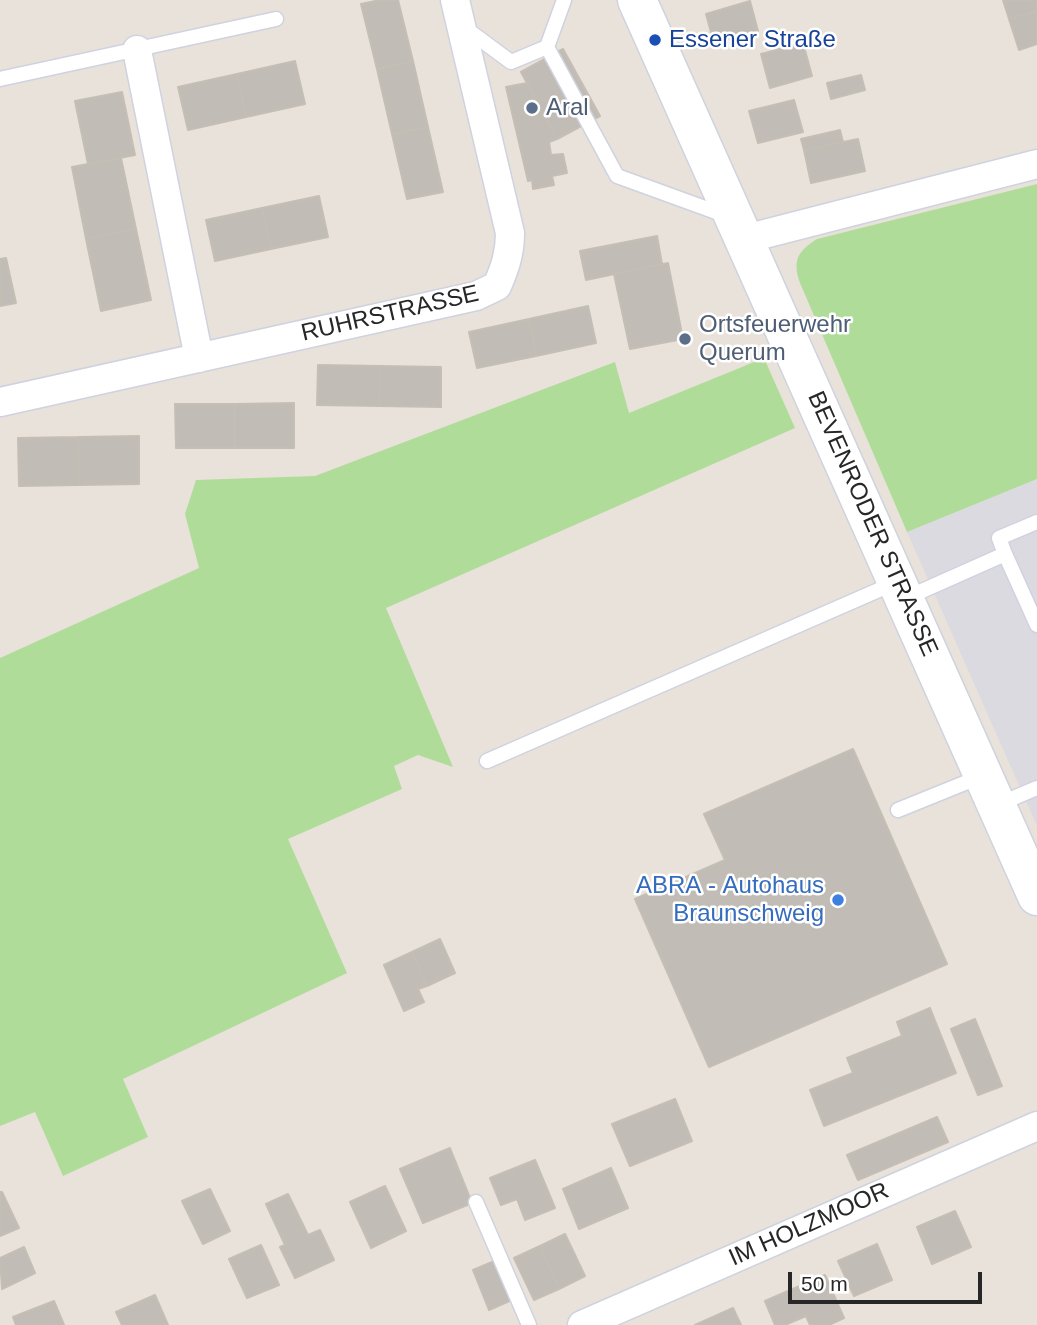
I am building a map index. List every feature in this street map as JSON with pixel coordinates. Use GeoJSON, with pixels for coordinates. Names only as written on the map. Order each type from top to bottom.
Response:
{"type":"FeatureCollection","features":[{"type":"Feature","properties":{"kind":"main road","name":"BEVENRODER STRASSE"},"geometry":{"type":"LineString","coordinates":[[637,0],[1037,896]]}},
{"type":"Feature","properties":{"kind":"street","name":"RUHRSTRASSE"},"geometry":{"type":"LineString","coordinates":[[0,402],[476,296],[497,286],[506,267],[510,233],[458,13]]}},
{"type":"Feature","properties":{"kind":"street"},"geometry":{"type":"LineString","coordinates":[[137,50],[198,358]]}},
{"type":"Feature","properties":{"kind":"street"},"geometry":{"type":"LineString","coordinates":[[741,229],[1037,164]]}},
{"type":"Feature","properties":{"kind":"street","name":"IM HOLZMOOR"},"geometry":{"type":"LineString","coordinates":[[582,1325],[1037,1126]]}},
{"type":"Feature","properties":{"kind":"lane"},"geometry":{"type":"LineString","coordinates":[[458,13],[511,62],[547,47],[564,0]]}},
{"type":"Feature","properties":{"kind":"lane"},"geometry":{"type":"LineString","coordinates":[[0,79],[276,19]]}},
{"type":"Feature","properties":{"kind":"lane"},"geometry":{"type":"LineString","coordinates":[[547,47],[617,176],[741,229]]}},
{"type":"Feature","properties":{"kind":"lane"},"geometry":{"type":"LineString","coordinates":[[1037,522],[999,538],[1037,625]]}},
{"type":"Feature","properties":{"kind":"lane"},"geometry":{"type":"LineString","coordinates":[[487,761],[901,590],[1005,554]]}},
{"type":"Feature","properties":{"kind":"lane"},"geometry":{"type":"LineString","coordinates":[[898,810],[990,790],[1037,788]]}},
{"type":"Feature","properties":{"kind":"lane"},"geometry":{"type":"LineString","coordinates":[[476,1202],[529,1325]]}},
{"type":"Feature","properties":{"kind":"shaded area"},"geometry":{"type":"Polygon","coordinates":[[[1037,479],[1037,826],[907,532],[1037,479]]]}},
{"type":"Feature","properties":{"kind":"green space"},"geometry":{"type":"Polygon","coordinates":[[[1037,184],[1037,479],[907,532],[800,283],[798,257],[817,239],[1037,184]]]}},
{"type":"Feature","properties":{"kind":"green space"},"geometry":{"type":"Polygon","coordinates":[[[764,358],[795,428],[386,608],[453,767],[418,755],[394,766],[402,789],[288,839],[347,973],[123,1079],[148,1137],[63,1176],[35,1112],[0,1126],[0,658],[199,568],[185,514],[196,480],[315,476],[615,362],[629,413],[764,358]]]}},
{"type":"Feature","properties":{"kind":"building"},"geometry":{"type":"Polygon","coordinates":[[[398,0],[413,61],[377,69],[361,4],[398,0]]]}},
{"type":"Feature","properties":{"kind":"building"},"geometry":{"type":"Polygon","coordinates":[[[1003,0],[1037,0],[1037,11],[1009,19],[1003,0]]]}},
{"type":"Feature","properties":{"kind":"building"},"geometry":{"type":"Polygon","coordinates":[[[750,1],[758,31],[714,43],[706,14],[750,1]]]}},
{"type":"Feature","properties":{"kind":"building"},"geometry":{"type":"Polygon","coordinates":[[[1037,11],[1037,44],[1019,50],[1009,19],[1037,11]]]}},
{"type":"Feature","properties":{"kind":"building"},"geometry":{"type":"Polygon","coordinates":[[[803,43],[812,76],[770,88],[761,54],[803,43]]]}},
{"type":"Feature","properties":{"kind":"building"},"geometry":{"type":"Polygon","coordinates":[[[563,49],[600,116],[557,139],[521,72],[563,49]]]}},
{"type":"Feature","properties":{"kind":"building"},"geometry":{"type":"Polygon","coordinates":[[[295,61],[305,104],[246,117],[237,74],[295,61]]]}},
{"type":"Feature","properties":{"kind":"building"},"geometry":{"type":"Polygon","coordinates":[[[413,61],[428,127],[392,134],[377,69],[413,61]]]}},
{"type":"Feature","properties":{"kind":"building"},"geometry":{"type":"Polygon","coordinates":[[[237,74],[246,117],[188,130],[178,87],[237,74]]]}},
{"type":"Feature","properties":{"kind":"building"},"geometry":{"type":"Polygon","coordinates":[[[861,75],[865,90],[831,99],[827,83],[861,75]]]}},
{"type":"Feature","properties":{"kind":"building"},"geometry":{"type":"Polygon","coordinates":[[[527,83],[557,139],[549,142],[551,155],[563,154],[567,173],[552,176],[554,185],[533,189],[532,180],[528,181],[506,87],[527,83]]]}},
{"type":"Feature","properties":{"kind":"building"},"geometry":{"type":"Polygon","coordinates":[[[122,92],[135,155],[88,164],[75,101],[122,92]]]}},
{"type":"Feature","properties":{"kind":"building"},"geometry":{"type":"Polygon","coordinates":[[[794,100],[803,132],[758,143],[749,111],[794,100]]]}},
{"type":"Feature","properties":{"kind":"building"},"geometry":{"type":"Polygon","coordinates":[[[428,127],[443,192],[407,199],[392,134],[428,127]]]}},
{"type":"Feature","properties":{"kind":"building"},"geometry":{"type":"Polygon","coordinates":[[[840,130],[843,142],[804,150],[801,139],[840,130]]]}},
{"type":"Feature","properties":{"kind":"building"},"geometry":{"type":"Polygon","coordinates":[[[858,139],[865,171],[811,183],[804,150],[858,139]]]}},
{"type":"Feature","properties":{"kind":"building"},"geometry":{"type":"Polygon","coordinates":[[[121,158],[136,229],[86,239],[72,167],[121,158]]]}},
{"type":"Feature","properties":{"kind":"building"},"geometry":{"type":"Polygon","coordinates":[[[319,196],[328,237],[271,249],[262,208],[319,196]]]}},
{"type":"Feature","properties":{"kind":"building"},"geometry":{"type":"Polygon","coordinates":[[[262,208],[271,249],[215,261],[206,220],[262,208]]]}},
{"type":"Feature","properties":{"kind":"building"},"geometry":{"type":"Polygon","coordinates":[[[136,229],[151,300],[101,311],[86,239],[136,229]]]}},
{"type":"Feature","properties":{"kind":"building"},"geometry":{"type":"Polygon","coordinates":[[[657,236],[662,264],[586,280],[580,251],[657,236]]]}},
{"type":"Feature","properties":{"kind":"building"},"geometry":{"type":"Polygon","coordinates":[[[6,258],[16,303],[0,306],[0,259],[6,258]]]}},
{"type":"Feature","properties":{"kind":"building"},"geometry":{"type":"Polygon","coordinates":[[[668,263],[683,339],[630,349],[614,274],[668,263]]]}},
{"type":"Feature","properties":{"kind":"building"},"geometry":{"type":"Polygon","coordinates":[[[588,306],[596,343],[536,356],[529,319],[588,306]]]}},
{"type":"Feature","properties":{"kind":"building"},"geometry":{"type":"Polygon","coordinates":[[[529,319],[536,356],[477,368],[469,332],[529,319]]]}},
{"type":"Feature","properties":{"kind":"building"},"geometry":{"type":"Polygon","coordinates":[[[318,365],[380,366],[379,406],[317,405],[318,365]]]}},
{"type":"Feature","properties":{"kind":"building"},"geometry":{"type":"Polygon","coordinates":[[[380,366],[441,367],[441,407],[379,406],[380,366]]]}},
{"type":"Feature","properties":{"kind":"building"},"geometry":{"type":"Polygon","coordinates":[[[294,403],[294,448],[235,448],[235,404],[294,403]]]}},
{"type":"Feature","properties":{"kind":"building"},"geometry":{"type":"Polygon","coordinates":[[[175,404],[235,404],[235,448],[176,448],[175,404]]]}},
{"type":"Feature","properties":{"kind":"building"},"geometry":{"type":"Polygon","coordinates":[[[139,436],[139,484],[79,485],[78,437],[139,436]]]}},
{"type":"Feature","properties":{"kind":"building"},"geometry":{"type":"Polygon","coordinates":[[[78,437],[79,485],[19,486],[18,438],[78,437]]]}},
{"type":"Feature","properties":{"kind":"building"},"geometry":{"type":"Polygon","coordinates":[[[853,749],[947,964],[709,1067],[635,899],[725,860],[704,814],[853,749]]]}},
{"type":"Feature","properties":{"kind":"building"},"geometry":{"type":"Polygon","coordinates":[[[440,939],[455,973],[427,986],[412,952],[440,939]]]}},
{"type":"Feature","properties":{"kind":"building"},"geometry":{"type":"Polygon","coordinates":[[[412,952],[427,986],[418,989],[424,1002],[404,1011],[384,965],[412,952]]]}},
{"type":"Feature","properties":{"kind":"building"},"geometry":{"type":"Polygon","coordinates":[[[930,1008],[956,1073],[824,1126],[810,1090],[853,1073],[847,1058],[902,1036],[897,1022],[930,1008]]]}},
{"type":"Feature","properties":{"kind":"building"},"geometry":{"type":"Polygon","coordinates":[[[975,1019],[1002,1086],[978,1095],[951,1029],[975,1019]]]}},
{"type":"Feature","properties":{"kind":"building"},"geometry":{"type":"Polygon","coordinates":[[[675,1099],[692,1141],[630,1166],[612,1124],[675,1099]]]}},
{"type":"Feature","properties":{"kind":"building"},"geometry":{"type":"Polygon","coordinates":[[[937,1117],[948,1142],[858,1180],[847,1155],[937,1117]]]}},
{"type":"Feature","properties":{"kind":"building"},"geometry":{"type":"Polygon","coordinates":[[[450,1148],[472,1203],[423,1223],[400,1169],[450,1148]]]}},
{"type":"Feature","properties":{"kind":"building"},"geometry":{"type":"Polygon","coordinates":[[[535,1160],[555,1208],[525,1220],[517,1199],[501,1205],[490,1178],[535,1160]]]}},
{"type":"Feature","properties":{"kind":"building"},"geometry":{"type":"Polygon","coordinates":[[[611,1168],[628,1208],[579,1229],[563,1189],[611,1168]]]}},
{"type":"Feature","properties":{"kind":"building"},"geometry":{"type":"Polygon","coordinates":[[[385,1186],[406,1231],[371,1248],[350,1202],[385,1186]]]}},
{"type":"Feature","properties":{"kind":"building"},"geometry":{"type":"Polygon","coordinates":[[[210,1189],[230,1231],[203,1244],[182,1201],[210,1189]]]}},
{"type":"Feature","properties":{"kind":"building"},"geometry":{"type":"Polygon","coordinates":[[[0,1192],[19,1228],[0,1236],[0,1192]]]}},
{"type":"Feature","properties":{"kind":"building"},"geometry":{"type":"Polygon","coordinates":[[[288,1194],[308,1235],[320,1230],[334,1260],[295,1278],[280,1247],[285,1245],[266,1204],[288,1194]]]}},
{"type":"Feature","properties":{"kind":"building"},"geometry":{"type":"Polygon","coordinates":[[[955,1211],[971,1247],[932,1264],[917,1227],[955,1211]]]}},
{"type":"Feature","properties":{"kind":"building"},"geometry":{"type":"Polygon","coordinates":[[[565,1234],[585,1276],[559,1289],[540,1246],[565,1234]]]}},
{"type":"Feature","properties":{"kind":"building"},"geometry":{"type":"Polygon","coordinates":[[[877,1244],[892,1280],[854,1296],[838,1261],[877,1244]]]}},
{"type":"Feature","properties":{"kind":"building"},"geometry":{"type":"Polygon","coordinates":[[[261,1245],[279,1285],[247,1298],[229,1259],[261,1245]]]}},
{"type":"Feature","properties":{"kind":"building"},"geometry":{"type":"Polygon","coordinates":[[[540,1246],[559,1289],[534,1300],[514,1258],[540,1246]]]}},
{"type":"Feature","properties":{"kind":"building"},"geometry":{"type":"Polygon","coordinates":[[[24,1247],[35,1273],[2,1289],[0,1258],[24,1247]]]}},
{"type":"Feature","properties":{"kind":"building"},"geometry":{"type":"Polygon","coordinates":[[[497,1260],[514,1299],[489,1310],[473,1270],[497,1260]]]}},
{"type":"Feature","properties":{"kind":"building"},"geometry":{"type":"Polygon","coordinates":[[[825,1275],[844,1318],[829,1325],[810,1325],[806,1316],[785,1325],[775,1325],[765,1301],[825,1275]]]}},
{"type":"Feature","properties":{"kind":"building"},"geometry":{"type":"Polygon","coordinates":[[[155,1295],[168,1325],[122,1325],[116,1312],[155,1295]]]}},
{"type":"Feature","properties":{"kind":"building"},"geometry":{"type":"Polygon","coordinates":[[[54,1301],[64,1325],[16,1325],[13,1317],[54,1301]]]}},
{"type":"Feature","properties":{"kind":"building"},"geometry":{"type":"Polygon","coordinates":[[[733,1308],[741,1325],[695,1325],[733,1308]]]}},
{"type":"Feature","properties":{"kind":"place","name":"Essener Straße"},"geometry":{"type":"Point","coordinates":[655,40]}},
{"type":"Feature","properties":{"kind":"place","name":"Aral"},"geometry":{"type":"Point","coordinates":[532,108]}},
{"type":"Feature","properties":{"kind":"place","name":"Ortsfeuerwehr Querum"},"geometry":{"type":"Point","coordinates":[685,339]}},
{"type":"Feature","properties":{"kind":"place","name":"ABRA - Autohaus Braunschweig"},"geometry":{"type":"Point","coordinates":[838,900]}}]}
